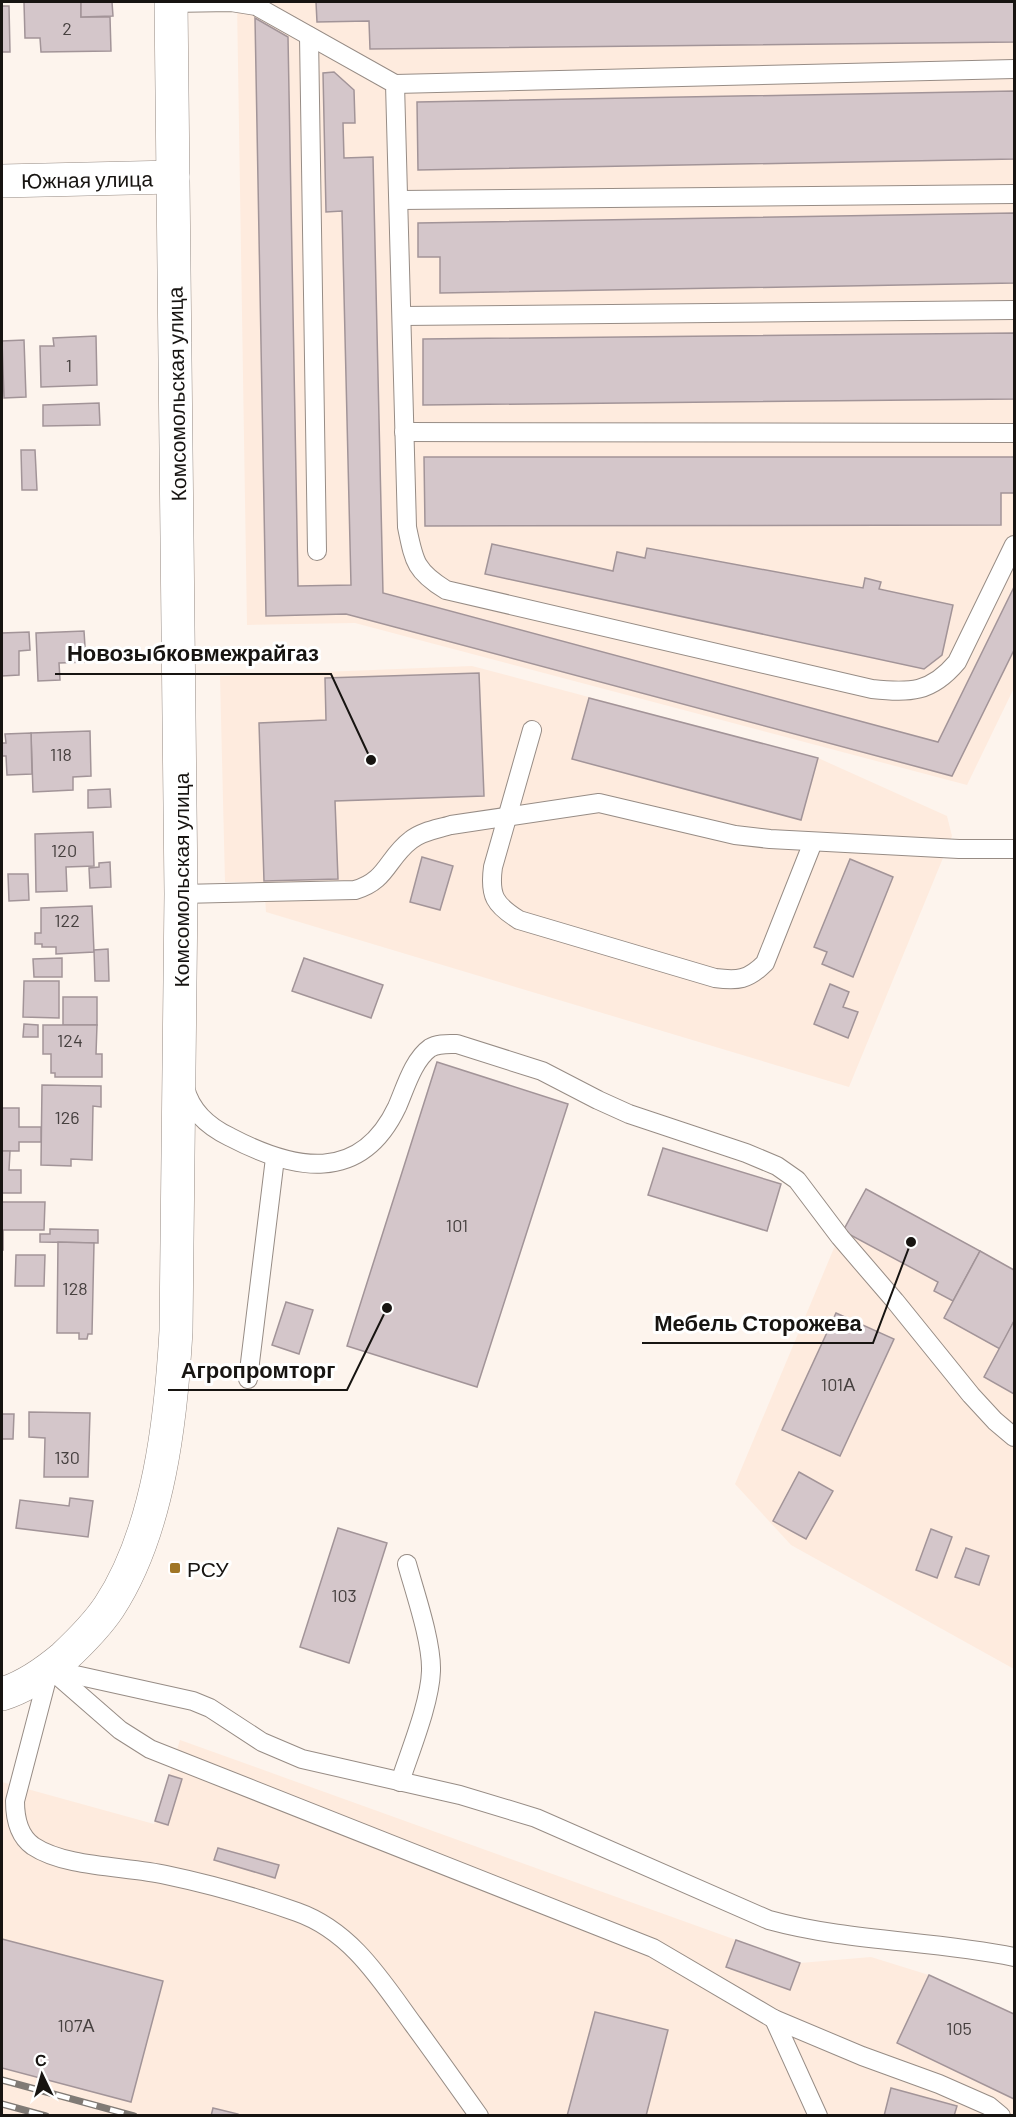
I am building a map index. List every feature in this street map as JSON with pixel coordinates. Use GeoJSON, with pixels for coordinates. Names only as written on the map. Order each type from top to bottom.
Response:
{"type":"FeatureCollection","features":[{"type":"Feature","properties":{"kind":"street","name":"Комсомольская улица"},"geometry":{"type":"LineString","coordinates":[[2,1694],[32,1681],[50,1669],[80,1643],[110,1607],[135,1557],[151,1506],[165,1446],[173,1386],[176,1331],[181,894],[171,2]]}},
{"type":"Feature","properties":{"kind":"street","name":"Южная улица"},"geometry":{"type":"LineString","coordinates":[[2,180],[173,177]]}},
{"type":"Feature","properties":{"kind":"lane"},"geometry":{"type":"LineString","coordinates":[[171,2],[258,4],[309,36],[395,84],[1014,69]]}},
{"type":"Feature","properties":{"kind":"lane"},"geometry":{"type":"LineString","coordinates":[[309,36],[317,551]]}},
{"type":"Feature","properties":{"kind":"lane"},"geometry":{"type":"LineString","coordinates":[[395,84],[407,526],[419,570],[430,580],[446,590],[872,689],[896,692],[932,686],[947,675],[957,663],[1014,545]]}},
{"type":"Feature","properties":{"kind":"lane"},"geometry":{"type":"LineString","coordinates":[[399,200],[1014,194]]}},
{"type":"Feature","properties":{"kind":"lane"},"geometry":{"type":"LineString","coordinates":[[402,316],[1014,309]]}},
{"type":"Feature","properties":{"kind":"lane"},"geometry":{"type":"LineString","coordinates":[[404,432],[1014,433]]}},
{"type":"Feature","properties":{"kind":"lane"},"geometry":{"type":"LineString","coordinates":[[532,730],[493,867],[491,882],[493,895],[503,909],[519,920],[715,978],[734,981],[753,975],[765,963],[813,842]]}},
{"type":"Feature","properties":{"kind":"lane"},"geometry":{"type":"LineString","coordinates":[[181,894],[355,890],[368,886],[378,879],[401,849],[412,839],[430,831],[451,825],[599,803],[735,835],[770,839],[959,849],[1014,849]]}},
{"type":"Feature","properties":{"kind":"lane"},"geometry":{"type":"LineString","coordinates":[[180,1071],[194,1108],[207,1123],[243,1144],[275,1158],[296,1163],[338,1162],[355,1155],[372,1143],[384,1129],[421,1058],[431,1048],[442,1043],[457,1044],[542,1071],[629,1114],[746,1153],[777,1166],[797,1180],[840,1237],[895,1300],[971,1395],[995,1421],[1014,1437]]}},
{"type":"Feature","properties":{"kind":"lane"},"geometry":{"type":"LineString","coordinates":[[248,1378],[275,1158]]}},
{"type":"Feature","properties":{"kind":"lane"},"geometry":{"type":"LineString","coordinates":[[400,1782],[429,1689],[431,1670],[429,1651],[407,1564]]}},
{"type":"Feature","properties":{"kind":"lane"},"geometry":{"type":"LineString","coordinates":[[50,1669],[193,1701],[210,1708],[262,1742],[302,1759],[491,1803],[536,1818],[769,1920],[805,1930],[838,1935],[965,1948],[1014,1957]]}},
{"type":"Feature","properties":{"kind":"lane"},"geometry":{"type":"LineString","coordinates":[[50,1669],[120,1730],[150,1749],[653,1948],[774,2019],[862,2056],[939,2084],[989,2106],[1001,2115]]}},
{"type":"Feature","properties":{"kind":"lane"},"geometry":{"type":"LineString","coordinates":[[50,1669],[15,1801],[15,1815],[22,1834],[33,1845],[50,1854],[75,1861],[141,1870],[197,1882],[298,1912],[320,1922],[340,1935],[372,1968],[479,2115]]}},
{"type":"Feature","properties":{"kind":"lane"},"geometry":{"type":"LineString","coordinates":[[774,2019],[818,2115]]}},
{"type":"Feature","properties":{"kind":"shaded area"},"geometry":{"type":"Polygon","coordinates":[[[237,2],[1014,2],[1014,688],[967,785],[355,623],[247,625],[237,2]]]}},
{"type":"Feature","properties":{"kind":"shaded area"},"geometry":{"type":"Polygon","coordinates":[[[472,666],[818,758],[947,816],[952,836],[849,1087],[266,912],[264,882],[225,882],[220,676],[472,666]]]}},
{"type":"Feature","properties":{"kind":"shaded area"},"geometry":{"type":"Polygon","coordinates":[[[866,1189],[1014,1270],[1014,1669],[791,1545],[735,1484],[834,1248],[866,1189]]]}},
{"type":"Feature","properties":{"kind":"shaded area"},"geometry":{"type":"Polygon","coordinates":[[[180,1740],[800,1963],[871,1957],[929,1975],[1014,2014],[1014,2115],[2,2115],[2,1782],[154,1824],[180,1740]]]}},
{"type":"Feature","properties":{"kind":"building"},"geometry":{"type":"Polygon","coordinates":[[[24,2],[81,2],[81,17],[110,17],[111,51],[41,52],[40,38],[25,38],[24,2]]]}},
{"type":"Feature","properties":{"kind":"building"},"geometry":{"type":"Polygon","coordinates":[[[81,2],[112,2],[113,16],[81,17],[81,2]]]}},
{"type":"Feature","properties":{"kind":"building"},"geometry":{"type":"Polygon","coordinates":[[[316,2],[1014,2],[1014,42],[370,49],[369,21],[317,22],[316,2]]]}},
{"type":"Feature","properties":{"kind":"building"},"geometry":{"type":"Polygon","coordinates":[[[2,6],[9,6],[10,52],[2,52],[2,6]]]}},
{"type":"Feature","properties":{"kind":"building"},"geometry":{"type":"Polygon","coordinates":[[[255,18],[288,37],[298,586],[351,585],[342,211],[326,212],[323,73],[334,72],[354,90],[355,123],[343,123],[344,158],[373,157],[383,593],[938,742],[1014,587],[1014,650],[952,776],[346,614],[266,616],[255,18]]]}},
{"type":"Feature","properties":{"kind":"building"},"geometry":{"type":"Polygon","coordinates":[[[1014,91],[1014,159],[418,170],[417,102],[1014,91]]]}},
{"type":"Feature","properties":{"kind":"building"},"geometry":{"type":"Polygon","coordinates":[[[1014,213],[1014,283],[440,293],[440,257],[418,257],[418,223],[1014,213]]]}},
{"type":"Feature","properties":{"kind":"building"},"geometry":{"type":"Polygon","coordinates":[[[1014,333],[1014,399],[423,405],[423,339],[1014,333]]]}},
{"type":"Feature","properties":{"kind":"building"},"geometry":{"type":"Polygon","coordinates":[[[96,336],[97,385],[41,387],[40,346],[54,346],[53,338],[96,336]]]}},
{"type":"Feature","properties":{"kind":"building"},"geometry":{"type":"Polygon","coordinates":[[[24,340],[26,397],[4,398],[2,341],[24,340]]]}},
{"type":"Feature","properties":{"kind":"building"},"geometry":{"type":"Polygon","coordinates":[[[99,403],[100,425],[43,426],[43,405],[99,403]]]}},
{"type":"Feature","properties":{"kind":"building"},"geometry":{"type":"Polygon","coordinates":[[[21,450],[35,450],[37,490],[22,490],[21,450]]]}},
{"type":"Feature","properties":{"kind":"building"},"geometry":{"type":"Polygon","coordinates":[[[424,457],[1014,457],[1014,493],[1001,493],[1001,525],[425,526],[424,457]]]}},
{"type":"Feature","properties":{"kind":"building"},"geometry":{"type":"Polygon","coordinates":[[[492,544],[613,571],[617,552],[645,558],[647,548],[863,588],[865,578],[881,582],[879,589],[953,605],[942,655],[924,669],[485,574],[492,544]]]}},
{"type":"Feature","properties":{"kind":"building"},"geometry":{"type":"Polygon","coordinates":[[[84,631],[86,662],[59,663],[60,680],[38,681],[36,633],[84,631]]]}},
{"type":"Feature","properties":{"kind":"building"},"geometry":{"type":"Polygon","coordinates":[[[29,632],[30,650],[19,651],[19,675],[2,676],[2,633],[29,632]]]}},
{"type":"Feature","properties":{"kind":"building"},"geometry":{"type":"Polygon","coordinates":[[[479,673],[484,796],[335,801],[338,879],[264,881],[259,723],[326,720],[325,678],[479,673]]]}},
{"type":"Feature","properties":{"kind":"building"},"geometry":{"type":"Polygon","coordinates":[[[589,698],[818,758],[801,820],[572,759],[589,698]]]}},
{"type":"Feature","properties":{"kind":"building"},"geometry":{"type":"Polygon","coordinates":[[[90,731],[91,776],[73,777],[73,790],[33,792],[31,733],[90,731]]]}},
{"type":"Feature","properties":{"kind":"building"},"geometry":{"type":"Polygon","coordinates":[[[31,733],[32,774],[7,775],[6,756],[2,756],[2,743],[6,743],[5,734],[31,733]]]}},
{"type":"Feature","properties":{"kind":"building"},"geometry":{"type":"Polygon","coordinates":[[[110,789],[111,807],[88,808],[88,790],[110,789]]]}},
{"type":"Feature","properties":{"kind":"building"},"geometry":{"type":"Polygon","coordinates":[[[93,832],[94,866],[66,867],[67,891],[36,892],[35,834],[93,832]]]}},
{"type":"Feature","properties":{"kind":"building"},"geometry":{"type":"Polygon","coordinates":[[[422,857],[453,866],[440,910],[410,902],[422,857]]]}},
{"type":"Feature","properties":{"kind":"building"},"geometry":{"type":"Polygon","coordinates":[[[850,859],[893,877],[853,977],[822,964],[827,952],[814,947],[850,859]]]}},
{"type":"Feature","properties":{"kind":"building"},"geometry":{"type":"Polygon","coordinates":[[[110,862],[111,887],[90,888],[89,868],[99,867],[99,863],[110,862]]]}},
{"type":"Feature","properties":{"kind":"building"},"geometry":{"type":"Polygon","coordinates":[[[8,874],[28,874],[29,900],[9,901],[8,874]]]}},
{"type":"Feature","properties":{"kind":"building"},"geometry":{"type":"Polygon","coordinates":[[[92,906],[94,952],[56,954],[56,947],[42,947],[42,944],[35,944],[35,933],[41,933],[41,908],[92,906]]]}},
{"type":"Feature","properties":{"kind":"building"},"geometry":{"type":"Polygon","coordinates":[[[108,949],[109,981],[95,981],[94,950],[108,949]]]}},
{"type":"Feature","properties":{"kind":"building"},"geometry":{"type":"Polygon","coordinates":[[[62,958],[62,977],[34,977],[33,959],[62,958]]]}},
{"type":"Feature","properties":{"kind":"building"},"geometry":{"type":"Polygon","coordinates":[[[304,958],[383,985],[371,1018],[292,991],[304,958]]]}},
{"type":"Feature","properties":{"kind":"building"},"geometry":{"type":"Polygon","coordinates":[[[24,981],[59,981],[59,1018],[23,1017],[24,981]]]}},
{"type":"Feature","properties":{"kind":"building"},"geometry":{"type":"Polygon","coordinates":[[[830,984],[849,992],[843,1007],[858,1012],[848,1038],[814,1024],[830,984]]]}},
{"type":"Feature","properties":{"kind":"building"},"geometry":{"type":"Polygon","coordinates":[[[63,997],[97,997],[97,1025],[63,1025],[63,997]]]}},
{"type":"Feature","properties":{"kind":"building"},"geometry":{"type":"Polygon","coordinates":[[[24,1024],[38,1025],[38,1037],[23,1037],[24,1024]]]}},
{"type":"Feature","properties":{"kind":"building"},"geometry":{"type":"Polygon","coordinates":[[[43,1025],[97,1025],[96,1054],[102,1054],[102,1077],[55,1077],[55,1073],[51,1073],[51,1054],[43,1054],[43,1025]]]}},
{"type":"Feature","properties":{"kind":"building"},"geometry":{"type":"Polygon","coordinates":[[[437,1062],[568,1104],[477,1387],[347,1346],[437,1062]]]}},
{"type":"Feature","properties":{"kind":"building"},"geometry":{"type":"Polygon","coordinates":[[[42,1085],[101,1086],[101,1107],[93,1106],[92,1160],[71,1159],[71,1166],[41,1165],[42,1085]]]}},
{"type":"Feature","properties":{"kind":"building"},"geometry":{"type":"Polygon","coordinates":[[[2,1108],[19,1108],[19,1127],[41,1127],[41,1142],[19,1142],[19,1151],[2,1151],[2,1108]]]}},
{"type":"Feature","properties":{"kind":"building"},"geometry":{"type":"Polygon","coordinates":[[[663,1148],[781,1184],[767,1231],[648,1195],[663,1148]]]}},
{"type":"Feature","properties":{"kind":"building"},"geometry":{"type":"Polygon","coordinates":[[[2,1151],[10,1151],[9,1170],[21,1170],[21,1193],[2,1193],[2,1151]]]}},
{"type":"Feature","properties":{"kind":"building"},"geometry":{"type":"Polygon","coordinates":[[[866,1189],[980,1251],[953,1301],[934,1291],[938,1282],[843,1231],[866,1189]]]}},
{"type":"Feature","properties":{"kind":"building"},"geometry":{"type":"Polygon","coordinates":[[[2,1202],[45,1202],[44,1230],[3,1230],[2,1250],[2,1202]]]}},
{"type":"Feature","properties":{"kind":"building"},"geometry":{"type":"Polygon","coordinates":[[[50,1229],[98,1230],[98,1243],[40,1242],[40,1234],[50,1234],[50,1229]]]}},
{"type":"Feature","properties":{"kind":"building"},"geometry":{"type":"Polygon","coordinates":[[[58,1242],[94,1243],[92,1334],[88,1334],[87,1339],[79,1339],[79,1333],[57,1333],[58,1242]]]}},
{"type":"Feature","properties":{"kind":"building"},"geometry":{"type":"Polygon","coordinates":[[[980,1251],[1014,1270],[1014,1321],[1000,1349],[944,1318],[980,1251]]]}},
{"type":"Feature","properties":{"kind":"building"},"geometry":{"type":"Polygon","coordinates":[[[16,1255],[45,1255],[44,1286],[15,1286],[16,1255]]]}},
{"type":"Feature","properties":{"kind":"building"},"geometry":{"type":"Polygon","coordinates":[[[286,1302],[313,1310],[299,1354],[272,1345],[286,1302]]]}},
{"type":"Feature","properties":{"kind":"building"},"geometry":{"type":"Polygon","coordinates":[[[836,1313],[894,1339],[840,1456],[782,1430],[836,1313]]]}},
{"type":"Feature","properties":{"kind":"building"},"geometry":{"type":"Polygon","coordinates":[[[1014,1321],[1014,1394],[984,1377],[1014,1321]]]}},
{"type":"Feature","properties":{"kind":"building"},"geometry":{"type":"Polygon","coordinates":[[[29,1412],[90,1413],[88,1477],[44,1477],[45,1438],[29,1437],[29,1412]]]}},
{"type":"Feature","properties":{"kind":"building"},"geometry":{"type":"Polygon","coordinates":[[[2,1414],[14,1414],[13,1439],[2,1439],[2,1414]]]}},
{"type":"Feature","properties":{"kind":"building"},"geometry":{"type":"Polygon","coordinates":[[[799,1472],[833,1491],[806,1539],[773,1521],[799,1472]]]}},
{"type":"Feature","properties":{"kind":"building"},"geometry":{"type":"Polygon","coordinates":[[[70,1498],[93,1501],[88,1537],[16,1528],[20,1500],[69,1506],[70,1498]]]}},
{"type":"Feature","properties":{"kind":"building"},"geometry":{"type":"Polygon","coordinates":[[[338,1528],[387,1543],[349,1663],[300,1647],[338,1528]]]}},
{"type":"Feature","properties":{"kind":"building"},"geometry":{"type":"Polygon","coordinates":[[[931,1529],[952,1537],[937,1578],[916,1570],[931,1529]]]}},
{"type":"Feature","properties":{"kind":"building"},"geometry":{"type":"Polygon","coordinates":[[[966,1548],[989,1556],[979,1585],[955,1577],[966,1548]]]}},
{"type":"Feature","properties":{"kind":"building"},"geometry":{"type":"Polygon","coordinates":[[[169,1775],[182,1779],[168,1825],[155,1821],[169,1775]]]}},
{"type":"Feature","properties":{"kind":"building"},"geometry":{"type":"Polygon","coordinates":[[[218,1848],[279,1865],[275,1878],[214,1860],[218,1848]]]}},
{"type":"Feature","properties":{"kind":"building"},"geometry":{"type":"Polygon","coordinates":[[[2,1939],[163,1981],[131,2102],[2,2068],[2,1939]]]}},
{"type":"Feature","properties":{"kind":"building"},"geometry":{"type":"Polygon","coordinates":[[[736,1940],[800,1963],[790,1990],[726,1967],[736,1940]]]}},
{"type":"Feature","properties":{"kind":"building"},"geometry":{"type":"Polygon","coordinates":[[[929,1975],[1014,2014],[1014,2099],[897,2043],[929,1975]]]}},
{"type":"Feature","properties":{"kind":"building"},"geometry":{"type":"Polygon","coordinates":[[[595,2012],[668,2030],[646,2116],[567,2116],[595,2012]]]}},
{"type":"Feature","properties":{"kind":"building"},"geometry":{"type":"Polygon","coordinates":[[[891,2088],[957,2106],[954,2116],[884,2116],[891,2088]]]}},
{"type":"Feature","properties":{"kind":"building"},"geometry":{"type":"Polygon","coordinates":[[[213,2108],[238,2114],[238,2116],[211,2116],[213,2108]]]}},
{"type":"Feature","properties":{"kind":"railway"},"geometry":{"type":"LineString","coordinates":[[2,2080],[134,2116]]}},
{"type":"Feature","properties":{"kind":"railway"},"geometry":{"type":"LineString","coordinates":[[2,2104],[46,2116]]}},
{"type":"Feature","properties":{"kind":"place","name":"Новозыбковмежрайгаз"},"geometry":{"type":"Point","coordinates":[371,760]}},
{"type":"Feature","properties":{"kind":"place","name":"Мебель Сторожева"},"geometry":{"type":"Point","coordinates":[911,1242]}},
{"type":"Feature","properties":{"kind":"place","name":"Агропромторг"},"geometry":{"type":"Point","coordinates":[387,1308]}},
{"type":"Feature","properties":{"kind":"place","name":"РСУ"},"geometry":{"type":"Point","coordinates":[175,1568]}}]}
